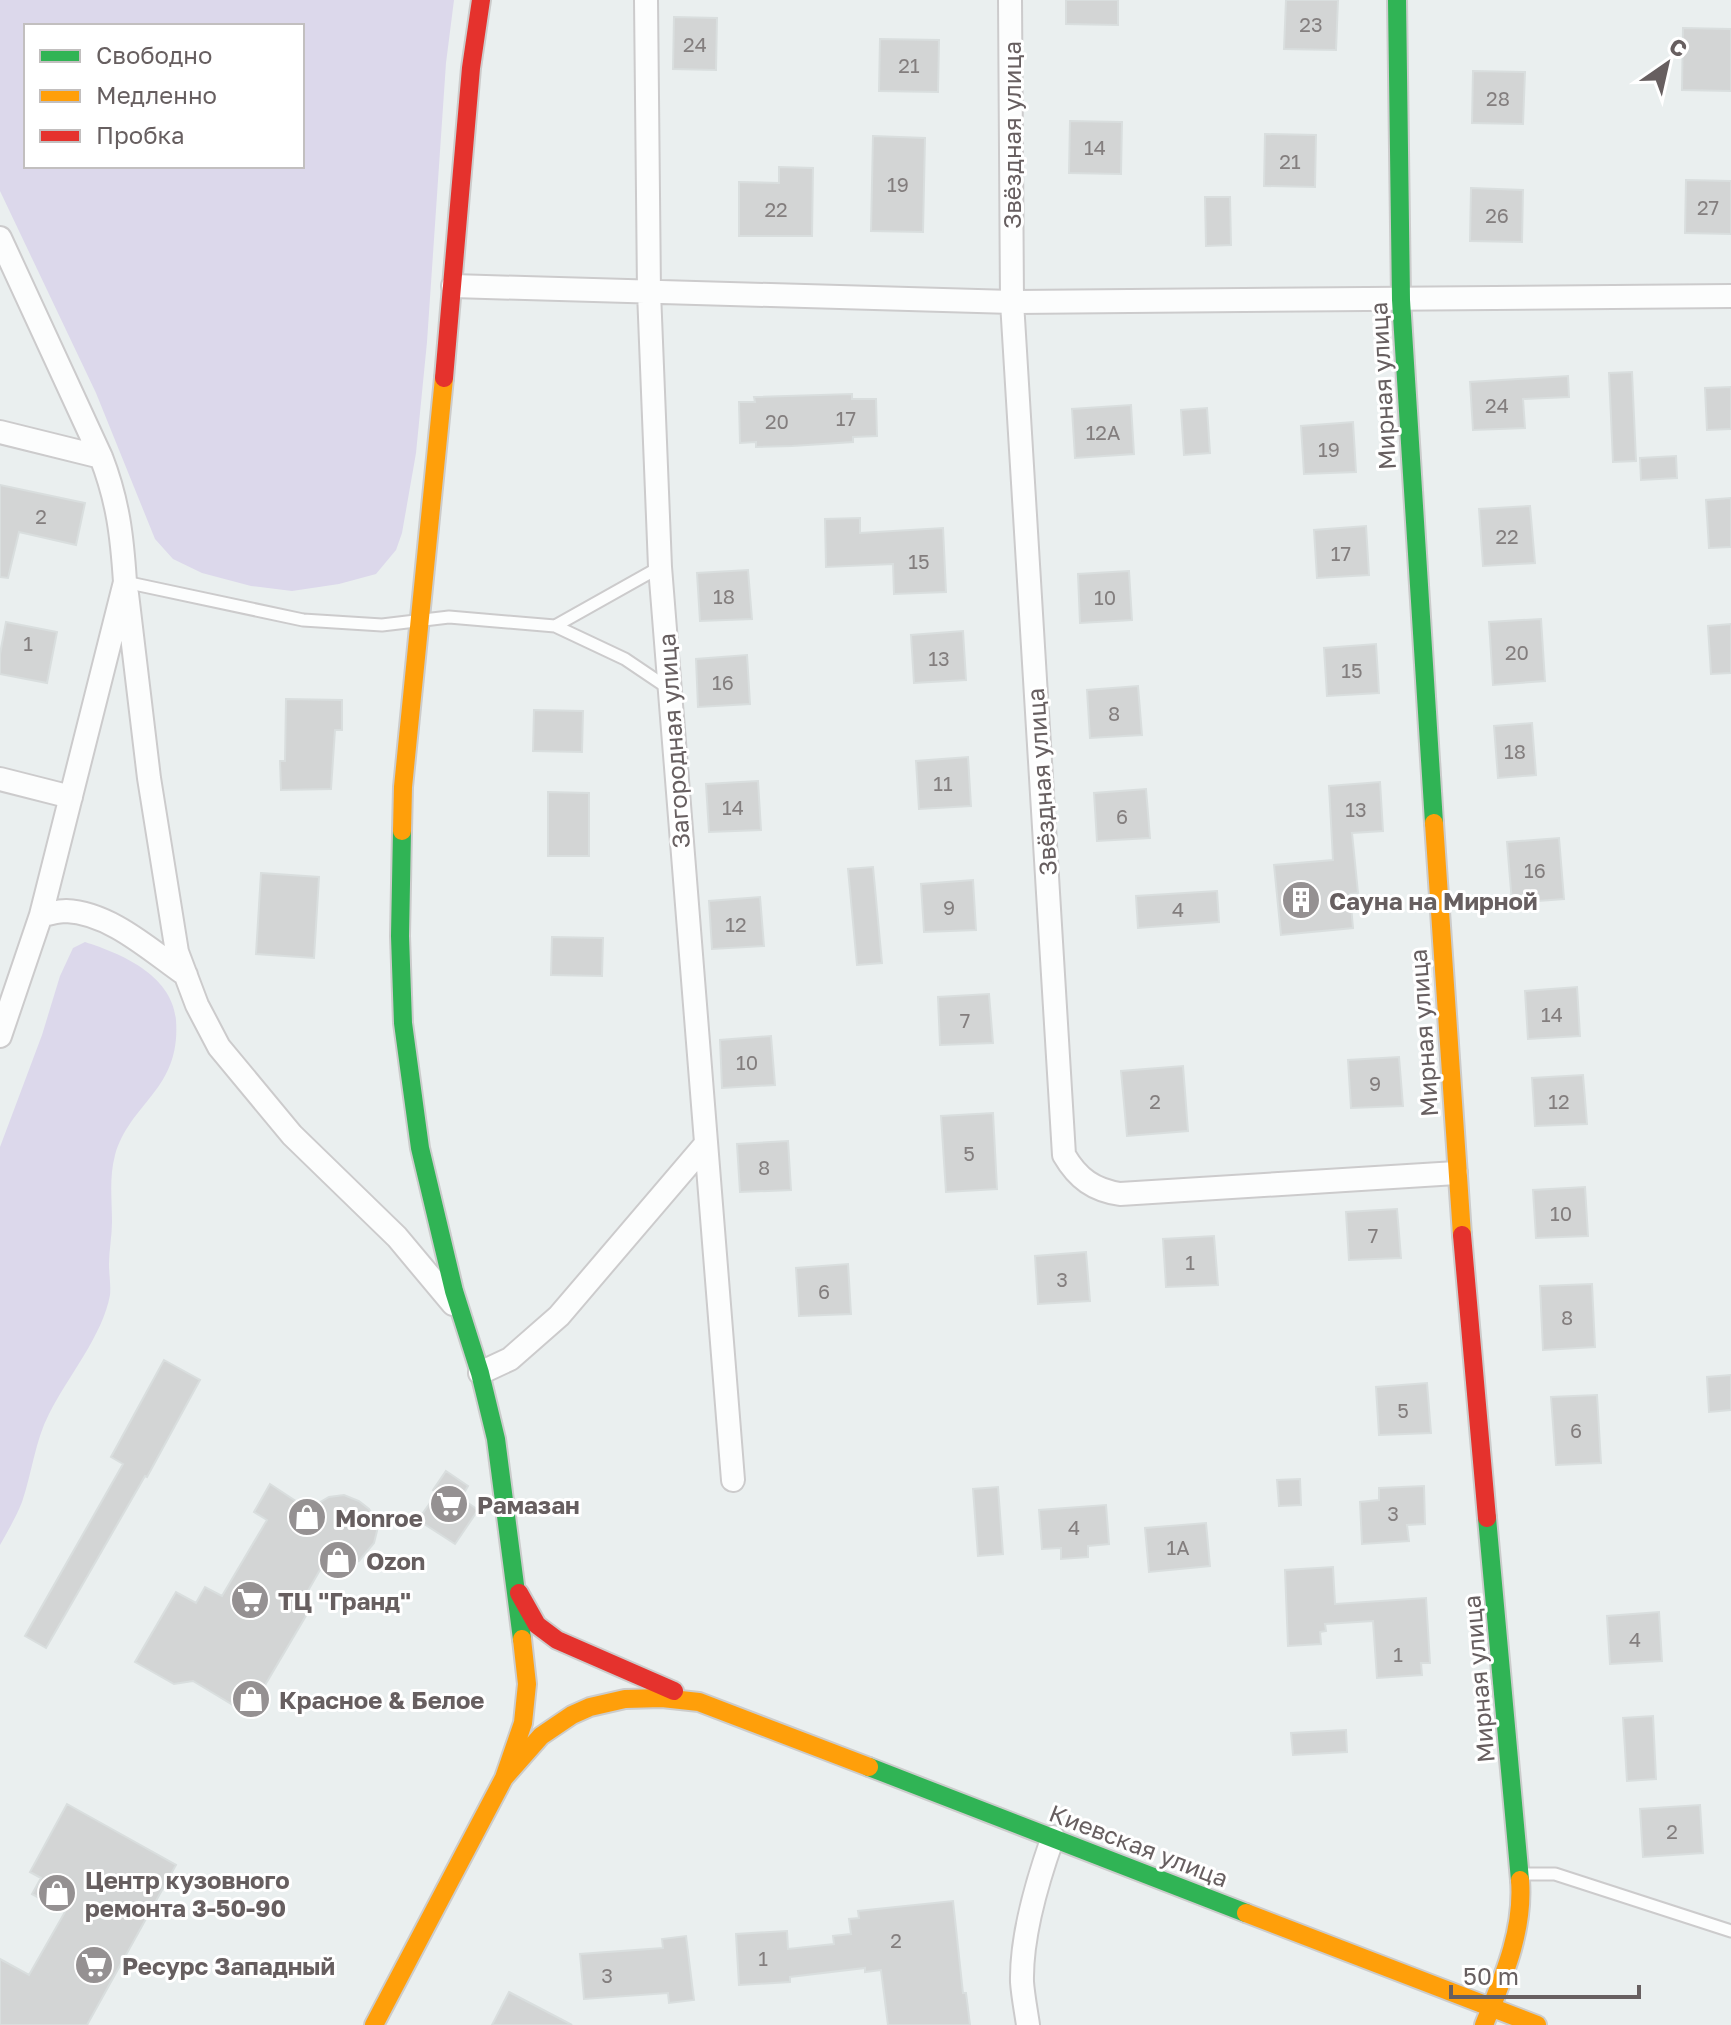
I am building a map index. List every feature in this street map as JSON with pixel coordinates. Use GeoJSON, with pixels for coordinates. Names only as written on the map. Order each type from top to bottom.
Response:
{"type":"FeatureCollection","features":[{"type":"Feature","properties":{"kind":"street"},"geometry":{"type":"LineString","coordinates":[[374,2025],[504,1778],[523,1723],[527,1684],[496,1439],[420,1148],[403,1023],[400,936],[402,802],[453,286],[471,68],[481,0]]}},
{"type":"Feature","properties":{"kind":"street","name":"Загородная улица"},"geometry":{"type":"LineString","coordinates":[[646,0],[649,292],[660,567],[733,1480]]}},
{"type":"Feature","properties":{"kind":"street","name":"Звёздная улица"},"geometry":{"type":"LineString","coordinates":[[1010,0],[1012,302],[1064,1155],[1084,1181],[1100,1191],[1120,1194],[1456,1173]]}},
{"type":"Feature","properties":{"kind":"street","name":"Мирная улица"},"geometry":{"type":"LineString","coordinates":[[1397,0],[1401,300],[1456,1173],[1519,1874],[1520,1924],[1513,1954],[1488,2016]]}},
{"type":"Feature","properties":{"kind":"street"},"geometry":{"type":"LineString","coordinates":[[0,238],[115,494],[152,793],[177,952],[197,1005],[219,1047],[292,1135],[397,1237],[461,1314]]}},
{"type":"Feature","properties":{"kind":"street"},"geometry":{"type":"LineString","coordinates":[[453,286],[1012,302],[1731,296]]}},
{"type":"Feature","properties":{"kind":"street"},"geometry":{"type":"LineString","coordinates":[[0,432],[101,457]]}},
{"type":"Feature","properties":{"kind":"street"},"geometry":{"type":"LineString","coordinates":[[0,1036],[41,915],[125,582]]}},
{"type":"Feature","properties":{"kind":"street"},"geometry":{"type":"LineString","coordinates":[[0,779],[71,797]]}},
{"type":"Feature","properties":{"kind":"street"},"geometry":{"type":"LineString","coordinates":[[41,915],[64,911],[89,915],[123,931],[186,975]]}},
{"type":"Feature","properties":{"kind":"street"},"geometry":{"type":"LineString","coordinates":[[480,1373],[510,1359],[559,1316],[705,1145]]}},
{"type":"Feature","properties":{"kind":"street"},"geometry":{"type":"LineString","coordinates":[[514,1583],[537,1625],[557,1640],[699,1702]]}},
{"type":"Feature","properties":{"kind":"street"},"geometry":{"type":"LineString","coordinates":[[504,1778],[531,1745],[555,1724],[581,1711],[615,1700],[644,1696],[699,1702]]}},
{"type":"Feature","properties":{"kind":"street","name":"Киевская улица"},"geometry":{"type":"LineString","coordinates":[[699,1702],[1053,1837],[1488,2016],[1537,2025]]}},
{"type":"Feature","properties":{"kind":"street"},"geometry":{"type":"LineString","coordinates":[[1028,2025],[1022,1981],[1038,1877],[1053,1837]]}},
{"type":"Feature","properties":{"kind":"lane"},"geometry":{"type":"LineString","coordinates":[[555,626],[660,567]]}},
{"type":"Feature","properties":{"kind":"lane"},"geometry":{"type":"LineString","coordinates":[[125,582],[303,620],[382,625],[449,617],[555,626],[625,659],[668,688]]}},
{"type":"Feature","properties":{"kind":"lane"},"geometry":{"type":"LineString","coordinates":[[1519,1874],[1555,1874],[1731,1931]]}},
{"type":"Feature","properties":{"kind":"shaded area"},"geometry":{"type":"Polygon","coordinates":[[[0,0],[454,0],[446,63],[427,342],[416,453],[402,533],[396,550],[376,574],[339,584],[292,591],[251,586],[202,573],[173,559],[155,539],[96,393],[0,191],[0,0]]]}},
{"type":"Feature","properties":{"kind":"shaded area"},"geometry":{"type":"Polygon","coordinates":[[[85,942],[129,960],[155,979],[172,1004],[176,1020],[175,1044],[163,1079],[132,1121],[115,1155],[111,1180],[110,1291],[106,1310],[92,1341],[44,1424],[22,1502],[0,1545],[0,1147],[42,1035],[60,976],[73,948],[85,942]]]}},
{"type":"Feature","properties":{"kind":"building"},"geometry":{"type":"Polygon","coordinates":[[[1066,0],[1118,0],[1118,25],[1066,24],[1066,0]]]}},
{"type":"Feature","properties":{"kind":"building"},"geometry":{"type":"Polygon","coordinates":[[[1286,0],[1338,0],[1336,50],[1284,49],[1286,0]]]}},
{"type":"Feature","properties":{"kind":"building"},"geometry":{"type":"Polygon","coordinates":[[[674,17],[717,18],[716,70],[673,69],[674,17]]]}},
{"type":"Feature","properties":{"kind":"building"},"geometry":{"type":"Polygon","coordinates":[[[1683,28],[1731,29],[1731,91],[1682,90],[1683,28]]]}},
{"type":"Feature","properties":{"kind":"building"},"geometry":{"type":"Polygon","coordinates":[[[880,39],[939,40],[938,92],[879,91],[880,39]]]}},
{"type":"Feature","properties":{"kind":"building"},"geometry":{"type":"Polygon","coordinates":[[[1473,71],[1525,72],[1523,124],[1472,123],[1473,71]]]}},
{"type":"Feature","properties":{"kind":"building"},"geometry":{"type":"Polygon","coordinates":[[[1070,121],[1122,122],[1121,174],[1069,173],[1070,121]]]}},
{"type":"Feature","properties":{"kind":"building"},"geometry":{"type":"Polygon","coordinates":[[[1265,134],[1316,135],[1315,187],[1264,186],[1265,134]]]}},
{"type":"Feature","properties":{"kind":"building"},"geometry":{"type":"Polygon","coordinates":[[[873,136],[925,138],[923,232],[871,231],[873,136]]]}},
{"type":"Feature","properties":{"kind":"building"},"geometry":{"type":"Polygon","coordinates":[[[779,167],[813,168],[812,236],[739,236],[739,182],[779,183],[779,167]]]}},
{"type":"Feature","properties":{"kind":"building"},"geometry":{"type":"Polygon","coordinates":[[[1686,180],[1731,181],[1731,234],[1685,233],[1686,180]]]}},
{"type":"Feature","properties":{"kind":"building"},"geometry":{"type":"Polygon","coordinates":[[[1471,188],[1523,190],[1522,242],[1470,241],[1471,188]]]}},
{"type":"Feature","properties":{"kind":"building"},"geometry":{"type":"Polygon","coordinates":[[[1205,197],[1230,197],[1231,245],[1206,246],[1205,197]]]}},
{"type":"Feature","properties":{"kind":"building"},"geometry":{"type":"Polygon","coordinates":[[[1632,372],[1636,461],[1613,462],[1609,373],[1632,372]]]}},
{"type":"Feature","properties":{"kind":"building"},"geometry":{"type":"Polygon","coordinates":[[[1568,376],[1569,397],[1523,399],[1525,428],[1473,430],[1470,382],[1568,376]]]}},
{"type":"Feature","properties":{"kind":"building"},"geometry":{"type":"Polygon","coordinates":[[[1731,387],[1731,429],[1707,430],[1705,388],[1731,387]]]}},
{"type":"Feature","properties":{"kind":"building"},"geometry":{"type":"Polygon","coordinates":[[[852,394],[852,399],[876,399],[877,436],[853,437],[853,442],[792,446],[756,447],[756,442],[740,443],[739,402],[755,402],[754,397],[852,394]]]}},
{"type":"Feature","properties":{"kind":"building"},"geometry":{"type":"Polygon","coordinates":[[[1131,405],[1134,454],[1075,458],[1072,409],[1131,405]]]}},
{"type":"Feature","properties":{"kind":"building"},"geometry":{"type":"Polygon","coordinates":[[[1207,408],[1210,453],[1184,455],[1181,410],[1207,408]]]}},
{"type":"Feature","properties":{"kind":"building"},"geometry":{"type":"Polygon","coordinates":[[[1353,422],[1356,472],[1304,474],[1301,426],[1353,422]]]}},
{"type":"Feature","properties":{"kind":"building"},"geometry":{"type":"Polygon","coordinates":[[[1676,456],[1677,478],[1641,480],[1640,458],[1676,456]]]}},
{"type":"Feature","properties":{"kind":"building"},"geometry":{"type":"Polygon","coordinates":[[[0,485],[85,503],[76,545],[19,532],[8,578],[0,577],[0,485]]]}},
{"type":"Feature","properties":{"kind":"building"},"geometry":{"type":"Polygon","coordinates":[[[1731,498],[1731,547],[1709,548],[1706,500],[1731,498]]]}},
{"type":"Feature","properties":{"kind":"building"},"geometry":{"type":"Polygon","coordinates":[[[1530,506],[1535,563],[1483,566],[1479,509],[1530,506]]]}},
{"type":"Feature","properties":{"kind":"building"},"geometry":{"type":"Polygon","coordinates":[[[860,518],[860,533],[943,528],[946,592],[894,594],[893,564],[826,567],[825,519],[860,518]]]}},
{"type":"Feature","properties":{"kind":"building"},"geometry":{"type":"Polygon","coordinates":[[[1366,526],[1369,575],[1317,578],[1314,530],[1366,526]]]}},
{"type":"Feature","properties":{"kind":"building"},"geometry":{"type":"Polygon","coordinates":[[[748,570],[752,619],[700,621],[697,573],[748,570]]]}},
{"type":"Feature","properties":{"kind":"building"},"geometry":{"type":"Polygon","coordinates":[[[1129,571],[1132,620],[1080,623],[1078,574],[1129,571]]]}},
{"type":"Feature","properties":{"kind":"building"},"geometry":{"type":"Polygon","coordinates":[[[1541,619],[1545,681],[1493,685],[1489,622],[1541,619]]]}},
{"type":"Feature","properties":{"kind":"building"},"geometry":{"type":"Polygon","coordinates":[[[6,622],[57,632],[47,683],[0,674],[6,622]]]}},
{"type":"Feature","properties":{"kind":"building"},"geometry":{"type":"Polygon","coordinates":[[[1731,624],[1731,673],[1711,674],[1708,626],[1731,624]]]}},
{"type":"Feature","properties":{"kind":"building"},"geometry":{"type":"Polygon","coordinates":[[[963,631],[966,680],[914,683],[911,635],[963,631]]]}},
{"type":"Feature","properties":{"kind":"building"},"geometry":{"type":"Polygon","coordinates":[[[1376,644],[1379,693],[1327,696],[1324,648],[1376,644]]]}},
{"type":"Feature","properties":{"kind":"building"},"geometry":{"type":"Polygon","coordinates":[[[747,655],[750,704],[698,707],[696,659],[747,655]]]}},
{"type":"Feature","properties":{"kind":"building"},"geometry":{"type":"Polygon","coordinates":[[[1138,686],[1142,735],[1090,738],[1087,690],[1138,686]]]}},
{"type":"Feature","properties":{"kind":"building"},"geometry":{"type":"Polygon","coordinates":[[[286,699],[342,700],[342,730],[335,730],[331,789],[281,790],[280,761],[285,761],[286,699]]]}},
{"type":"Feature","properties":{"kind":"building"},"geometry":{"type":"Polygon","coordinates":[[[534,710],[583,711],[582,752],[533,751],[534,710]]]}},
{"type":"Feature","properties":{"kind":"building"},"geometry":{"type":"Polygon","coordinates":[[[1532,723],[1536,775],[1498,778],[1494,726],[1532,723]]]}},
{"type":"Feature","properties":{"kind":"building"},"geometry":{"type":"Polygon","coordinates":[[[968,757],[971,806],[919,809],[916,761],[968,757]]]}},
{"type":"Feature","properties":{"kind":"building"},"geometry":{"type":"Polygon","coordinates":[[[758,781],[761,830],[709,832],[706,784],[758,781]]]}},
{"type":"Feature","properties":{"kind":"building","name":"Сауна на Мирной"},"geometry":{"type":"Polygon","coordinates":[[[1380,782],[1383,831],[1352,833],[1358,893],[1350,894],[1353,928],[1281,935],[1274,865],[1333,860],[1329,786],[1380,782]]]}},
{"type":"Feature","properties":{"kind":"building"},"geometry":{"type":"Polygon","coordinates":[[[1146,789],[1150,838],[1097,841],[1094,793],[1146,789]]]}},
{"type":"Feature","properties":{"kind":"building"},"geometry":{"type":"Polygon","coordinates":[[[548,792],[589,793],[589,856],[548,856],[548,792]]]}},
{"type":"Feature","properties":{"kind":"building"},"geometry":{"type":"Polygon","coordinates":[[[1559,838],[1564,899],[1512,903],[1507,842],[1559,838]]]}},
{"type":"Feature","properties":{"kind":"building"},"geometry":{"type":"Polygon","coordinates":[[[873,867],[882,963],[857,965],[848,869],[873,867]]]}},
{"type":"Feature","properties":{"kind":"building"},"geometry":{"type":"Polygon","coordinates":[[[261,873],[319,877],[314,958],[256,954],[261,873]]]}},
{"type":"Feature","properties":{"kind":"building"},"geometry":{"type":"Polygon","coordinates":[[[973,880],[976,930],[924,932],[921,884],[973,880]]]}},
{"type":"Feature","properties":{"kind":"building"},"geometry":{"type":"Polygon","coordinates":[[[1217,891],[1219,922],[1138,928],[1136,896],[1217,891]]]}},
{"type":"Feature","properties":{"kind":"building"},"geometry":{"type":"Polygon","coordinates":[[[760,897],[764,946],[712,949],[709,901],[760,897]]]}},
{"type":"Feature","properties":{"kind":"building"},"geometry":{"type":"Polygon","coordinates":[[[552,937],[603,938],[602,976],[551,975],[552,937]]]}},
{"type":"Feature","properties":{"kind":"building"},"geometry":{"type":"Polygon","coordinates":[[[1577,987],[1580,1036],[1528,1039],[1525,991],[1577,987]]]}},
{"type":"Feature","properties":{"kind":"building"},"geometry":{"type":"Polygon","coordinates":[[[989,994],[993,1043],[940,1045],[938,997],[989,994]]]}},
{"type":"Feature","properties":{"kind":"building"},"geometry":{"type":"Polygon","coordinates":[[[771,1036],[775,1085],[722,1088],[720,1040],[771,1036]]]}},
{"type":"Feature","properties":{"kind":"building"},"geometry":{"type":"Polygon","coordinates":[[[1399,1057],[1403,1106],[1351,1108],[1348,1060],[1399,1057]]]}},
{"type":"Feature","properties":{"kind":"building"},"geometry":{"type":"Polygon","coordinates":[[[1183,1066],[1188,1131],[1127,1136],[1121,1071],[1183,1066]]]}},
{"type":"Feature","properties":{"kind":"building"},"geometry":{"type":"Polygon","coordinates":[[[1583,1075],[1587,1124],[1535,1126],[1532,1078],[1583,1075]]]}},
{"type":"Feature","properties":{"kind":"building"},"geometry":{"type":"Polygon","coordinates":[[[993,1113],[997,1189],[946,1192],[941,1116],[993,1113]]]}},
{"type":"Feature","properties":{"kind":"building"},"geometry":{"type":"Polygon","coordinates":[[[788,1141],[791,1190],[740,1192],[737,1144],[788,1141]]]}},
{"type":"Feature","properties":{"kind":"building"},"geometry":{"type":"Polygon","coordinates":[[[1585,1187],[1588,1236],[1536,1238],[1533,1190],[1585,1187]]]}},
{"type":"Feature","properties":{"kind":"building"},"geometry":{"type":"Polygon","coordinates":[[[1397,1209],[1401,1258],[1349,1260],[1346,1212],[1397,1209]]]}},
{"type":"Feature","properties":{"kind":"building"},"geometry":{"type":"Polygon","coordinates":[[[1214,1236],[1218,1285],[1166,1287],[1163,1239],[1214,1236]]]}},
{"type":"Feature","properties":{"kind":"building"},"geometry":{"type":"Polygon","coordinates":[[[1086,1252],[1090,1301],[1038,1304],[1035,1256],[1086,1252]]]}},
{"type":"Feature","properties":{"kind":"building"},"geometry":{"type":"Polygon","coordinates":[[[848,1264],[851,1314],[799,1316],[796,1268],[848,1264]]]}},
{"type":"Feature","properties":{"kind":"building"},"geometry":{"type":"Polygon","coordinates":[[[1592,1284],[1595,1347],[1543,1350],[1540,1286],[1592,1284]]]}},
{"type":"Feature","properties":{"kind":"building"},"geometry":{"type":"Polygon","coordinates":[[[164,1360],[200,1380],[46,1648],[25,1636],[123,1464],[111,1457],[164,1360]]]}},
{"type":"Feature","properties":{"kind":"building"},"geometry":{"type":"Polygon","coordinates":[[[1731,1375],[1731,1410],[1709,1412],[1707,1377],[1731,1375]]]}},
{"type":"Feature","properties":{"kind":"building"},"geometry":{"type":"Polygon","coordinates":[[[1427,1383],[1431,1433],[1379,1435],[1376,1387],[1427,1383]]]}},
{"type":"Feature","properties":{"kind":"building"},"geometry":{"type":"Polygon","coordinates":[[[1597,1395],[1601,1463],[1556,1465],[1551,1397],[1597,1395]]]}},
{"type":"Feature","properties":{"kind":"building","name":"Рамазан"},"geometry":{"type":"Polygon","coordinates":[[[446,1471],[468,1486],[461,1498],[478,1510],[455,1544],[418,1520],[437,1493],[433,1490],[446,1471]]]}},
{"type":"Feature","properties":{"kind":"building"},"geometry":{"type":"Polygon","coordinates":[[[1300,1479],[1301,1505],[1279,1506],[1277,1480],[1300,1479]]]}},
{"type":"Feature","properties":{"kind":"building","name":"ТЦ \"Гранд\""},"geometry":{"type":"Polygon","coordinates":[[[270,1484],[308,1509],[329,1497],[344,1495],[359,1501],[369,1509],[376,1521],[377,1531],[374,1543],[359,1561],[349,1565],[324,1563],[298,1608],[307,1614],[248,1714],[193,1681],[174,1684],[135,1662],[176,1592],[196,1603],[205,1587],[222,1596],[267,1520],[254,1512],[270,1484]]]}},
{"type":"Feature","properties":{"kind":"building"},"geometry":{"type":"Polygon","coordinates":[[[1424,1486],[1425,1524],[1407,1525],[1409,1541],[1362,1544],[1360,1502],[1379,1500],[1379,1488],[1424,1486]]]}},
{"type":"Feature","properties":{"kind":"building"},"geometry":{"type":"Polygon","coordinates":[[[998,1487],[1003,1554],[978,1556],[973,1489],[998,1487]]]}},
{"type":"Feature","properties":{"kind":"building"},"geometry":{"type":"Polygon","coordinates":[[[1106,1505],[1109,1544],[1088,1546],[1088,1557],[1061,1559],[1061,1548],[1042,1549],[1039,1510],[1106,1505]]]}},
{"type":"Feature","properties":{"kind":"building"},"geometry":{"type":"Polygon","coordinates":[[[1206,1523],[1210,1566],[1149,1572],[1145,1528],[1206,1523]]]}},
{"type":"Feature","properties":{"kind":"building"},"geometry":{"type":"Polygon","coordinates":[[[1333,1567],[1335,1604],[1426,1598],[1430,1663],[1421,1663],[1422,1675],[1377,1678],[1373,1621],[1325,1624],[1326,1631],[1320,1632],[1321,1644],[1288,1646],[1285,1570],[1333,1567]]]}},
{"type":"Feature","properties":{"kind":"building"},"geometry":{"type":"Polygon","coordinates":[[[1659,1612],[1662,1661],[1610,1664],[1607,1616],[1659,1612]]]}},
{"type":"Feature","properties":{"kind":"building"},"geometry":{"type":"Polygon","coordinates":[[[1653,1716],[1656,1779],[1627,1781],[1623,1718],[1653,1716]]]}},
{"type":"Feature","properties":{"kind":"building"},"geometry":{"type":"Polygon","coordinates":[[[1346,1730],[1347,1752],[1293,1755],[1291,1733],[1346,1730]]]}},
{"type":"Feature","properties":{"kind":"building"},"geometry":{"type":"Polygon","coordinates":[[[67,1804],[176,1865],[87,2025],[0,2025],[0,1959],[29,1975],[65,1912],[32,1894],[41,1878],[30,1872],[67,1804]]]}},
{"type":"Feature","properties":{"kind":"building"},"geometry":{"type":"Polygon","coordinates":[[[1700,1805],[1703,1853],[1643,1857],[1640,1809],[1700,1805]]]}},
{"type":"Feature","properties":{"kind":"building"},"geometry":{"type":"Polygon","coordinates":[[[953,1901],[963,1993],[966,1993],[970,2025],[888,2025],[881,1970],[865,1972],[865,1968],[790,1977],[790,1982],[739,1985],[736,1934],[787,1931],[788,1949],[834,1944],[833,1936],[851,1934],[849,1919],[859,1918],[858,1911],[953,1901]]]}},
{"type":"Feature","properties":{"kind":"building"},"geometry":{"type":"Polygon","coordinates":[[[686,1936],[694,2000],[669,2003],[668,1993],[584,1999],[580,1954],[663,1948],[662,1939],[686,1936]]]}},
{"type":"Feature","properties":{"kind":"building"},"geometry":{"type":"Polygon","coordinates":[[[509,1992],[572,2025],[492,2025],[509,1992]]]}},
{"type":"Feature","properties":{"kind":"traffic: fast"},"geometry":{"type":"LineString","coordinates":[[1397,0],[1401,300],[1434,823]]}},
{"type":"Feature","properties":{"kind":"traffic: fast"},"geometry":{"type":"LineString","coordinates":[[402,831],[400,936],[403,1023],[420,1148],[454,1291],[480,1373],[496,1439],[522,1639]]}},
{"type":"Feature","properties":{"kind":"traffic: fast"},"geometry":{"type":"LineString","coordinates":[[1487,1518],[1520,1880]]}},
{"type":"Feature","properties":{"kind":"traffic: fast"},"geometry":{"type":"LineString","coordinates":[[869,1767],[1246,1913]]}},
{"type":"Feature","properties":{"kind":"traffic: slow"},"geometry":{"type":"LineString","coordinates":[[402,831],[403,787],[444,378]]}},
{"type":"Feature","properties":{"kind":"traffic: slow"},"geometry":{"type":"LineString","coordinates":[[1434,823],[1462,1235]]}},
{"type":"Feature","properties":{"kind":"traffic: slow"},"geometry":{"type":"LineString","coordinates":[[504,1778],[523,1723],[527,1684],[522,1639]]}},
{"type":"Feature","properties":{"kind":"traffic: slow"},"geometry":{"type":"LineString","coordinates":[[374,2025],[504,1778],[541,1736],[572,1715],[590,1707],[625,1699],[662,1698],[699,1702],[869,1767]]}},
{"type":"Feature","properties":{"kind":"traffic: slow"},"geometry":{"type":"LineString","coordinates":[[1484,2025],[1515,1936],[1520,1880]]}},
{"type":"Feature","properties":{"kind":"traffic: slow"},"geometry":{"type":"LineString","coordinates":[[1246,1913],[1537,2025]]}},
{"type":"Feature","properties":{"kind":"traffic: jam"},"geometry":{"type":"LineString","coordinates":[[444,378],[471,68],[481,0]]}},
{"type":"Feature","properties":{"kind":"traffic: jam"},"geometry":{"type":"LineString","coordinates":[[1462,1235],[1487,1518]]}},
{"type":"Feature","properties":{"kind":"traffic: jam"},"geometry":{"type":"LineString","coordinates":[[519,1593],[537,1625],[557,1640],[674,1691]]}},
{"type":"Feature","properties":{"kind":"place","name":"Сауна на Мирной"},"geometry":{"type":"Point","coordinates":[1301,900]}},
{"type":"Feature","properties":{"kind":"place","name":"Рамазан"},"geometry":{"type":"Point","coordinates":[449,1504]}},
{"type":"Feature","properties":{"kind":"place","name":"Monroe"},"geometry":{"type":"Point","coordinates":[307,1517]}},
{"type":"Feature","properties":{"kind":"place","name":"Ozon"},"geometry":{"type":"Point","coordinates":[338,1560]}},
{"type":"Feature","properties":{"kind":"place","name":"ТЦ \"Гранд\""},"geometry":{"type":"Point","coordinates":[250,1600]}},
{"type":"Feature","properties":{"kind":"place","name":"Красное & Белое"},"geometry":{"type":"Point","coordinates":[251,1699]}},
{"type":"Feature","properties":{"kind":"place","name":"Центр кузовного ремонта 3-50-90"},"geometry":{"type":"Point","coordinates":[57,1893]}},
{"type":"Feature","properties":{"kind":"place","name":"Ресурс Западный"},"geometry":{"type":"Point","coordinates":[94,1965]}}]}
